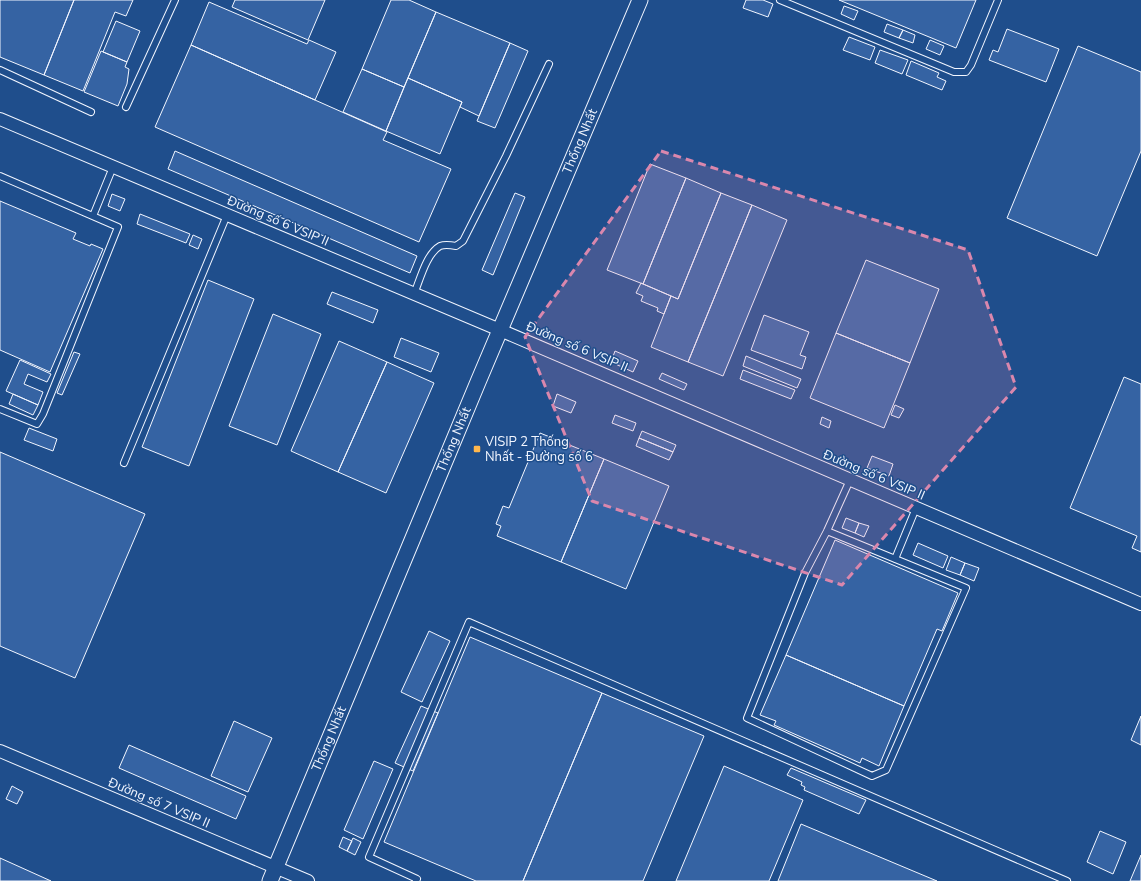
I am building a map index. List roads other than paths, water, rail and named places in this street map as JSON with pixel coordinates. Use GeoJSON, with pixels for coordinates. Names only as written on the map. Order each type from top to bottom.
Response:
{"type":"FeatureCollection","features":[{"type":"Feature","properties":{"kind":"street","name":"Thống Nhất"},"geometry":{"type":"LineString","coordinates":[[270,881],[500,330],[640,0]]}},
{"type":"Feature","properties":{"kind":"street","name":"Đường số 6 VSIP II"},"geometry":{"type":"LineString","coordinates":[[0,119],[500,330],[1141,604]]}},
{"type":"Feature","properties":{"kind":"street","name":"Đường số 7 VSIP II"},"geometry":{"type":"LineString","coordinates":[[0,751],[308,881]]}},
{"type":"Feature","properties":{"kind":"lane"},"geometry":{"type":"LineString","coordinates":[[126,107],[175,0]]}},
{"type":"Feature","properties":{"kind":"lane"},"geometry":{"type":"LineString","coordinates":[[780,0],[954,72],[966,72],[971,65],[998,0]]}},
{"type":"Feature","properties":{"kind":"lane"},"geometry":{"type":"LineString","coordinates":[[414,294],[426,262],[433,252],[440,246],[447,244],[456,246],[463,241],[506,156],[549,64]]}},
{"type":"Feature","properties":{"kind":"lane"},"geometry":{"type":"LineString","coordinates":[[0,70],[91,112]]}},
{"type":"Feature","properties":{"kind":"lane"},"geometry":{"type":"LineString","coordinates":[[93,216],[113,167]]}},
{"type":"Feature","properties":{"kind":"lane"},"geometry":{"type":"LineString","coordinates":[[0,176],[118,227],[43,414],[37,424],[0,409]]}},
{"type":"Feature","properties":{"kind":"lane"},"geometry":{"type":"LineString","coordinates":[[124,463],[227,215]]}},
{"type":"Feature","properties":{"kind":"lane"},"geometry":{"type":"LineString","coordinates":[[827,531],[966,588],[886,770],[872,776],[747,718],[805,573],[827,531],[850,480]]}},
{"type":"Feature","properties":{"kind":"lane"},"geometry":{"type":"LineString","coordinates":[[895,559],[916,508]]}},
{"type":"Feature","properties":{"kind":"lane"},"geometry":{"type":"LineString","coordinates":[[416,881],[417,878],[369,857],[469,622],[1067,881]]}},
{"type":"Feature","properties":{"kind":"place","name":"VISIP 2 Thống Nhất - Đường số 6"},"geometry":{"type":"Point","coordinates":[477,449]}}]}
